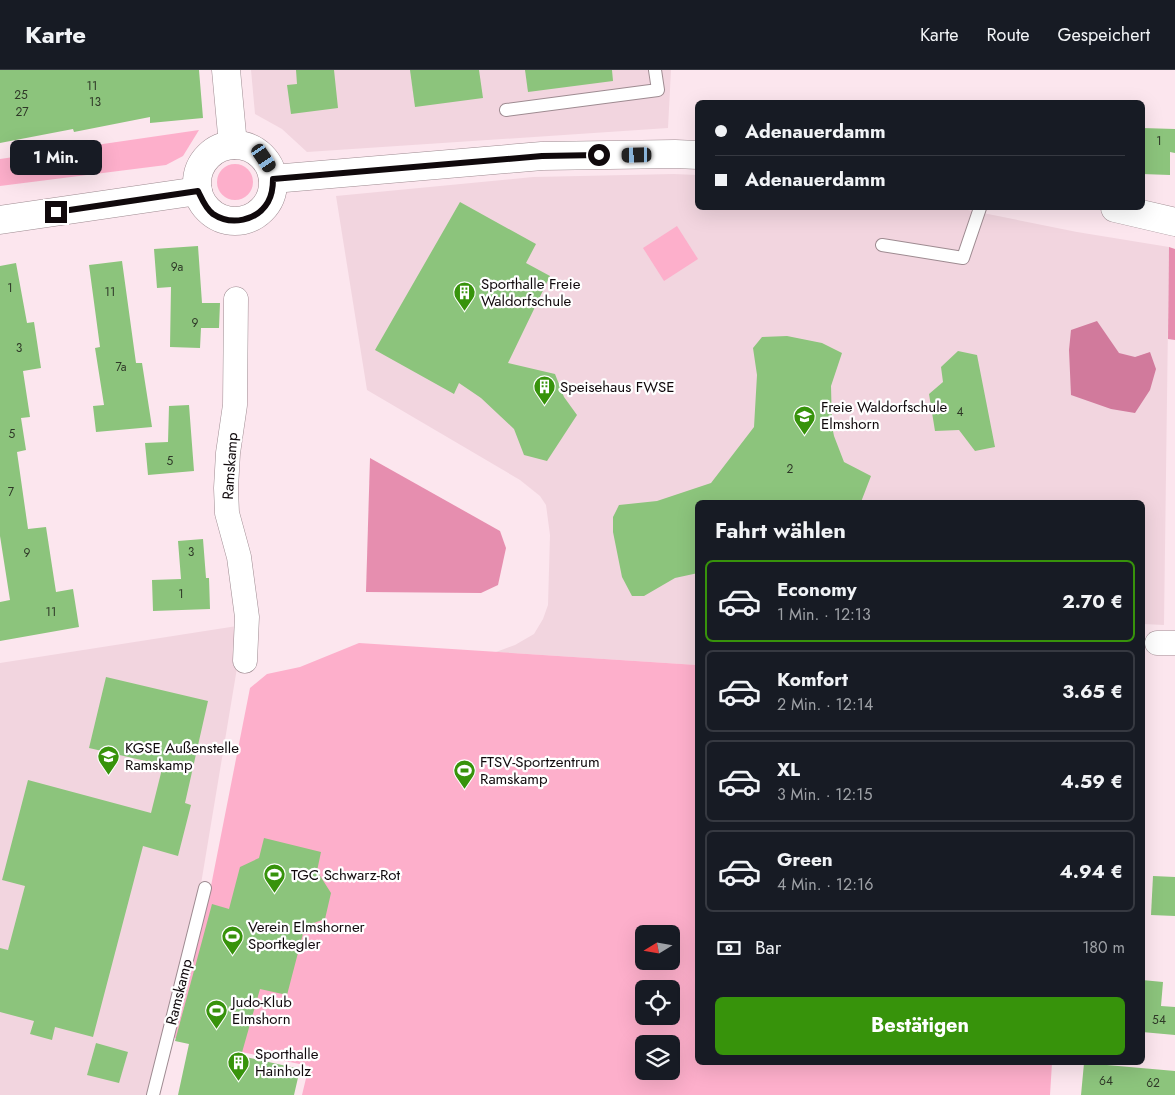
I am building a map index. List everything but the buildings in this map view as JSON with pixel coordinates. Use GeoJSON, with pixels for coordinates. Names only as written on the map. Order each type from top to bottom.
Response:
{"type":"FeatureCollection","features":[{"type":"Feature","properties":{"kind":"street"},"geometry":{"type":"LineString","coordinates":[[226,70],[233,145]]}},
{"type":"Feature","properties":{"kind":"street"},"geometry":{"type":"LineString","coordinates":[[233,145],[255,150],[264,158],[270,168],[273,179],[272,191],[268,202],[260,212],[250,218],[238,221],[225,220],[212,213],[203,203],[198,191],[198,178],[202,165],[209,155],[220,148],[233,145]]}},
{"type":"Feature","properties":{"kind":"street"},"geometry":{"type":"LineString","coordinates":[[273,179],[542,156],[695,155]]}},
{"type":"Feature","properties":{"kind":"street"},"geometry":{"type":"LineString","coordinates":[[0,220],[198,191]]}},
{"type":"Feature","properties":{"kind":"street"},"geometry":{"type":"LineString","coordinates":[[1123,210],[1175,222]]}},
{"type":"Feature","properties":{"kind":"street","name":"Ramskamp"},"geometry":{"type":"LineString","coordinates":[[236,299],[235,405],[228,452],[226,488],[227,513],[240,557],[246,617],[245,661]]}},
{"type":"Feature","properties":{"kind":"lane"},"geometry":{"type":"LineString","coordinates":[[506,110],[658,90],[655,70]]}},
{"type":"Feature","properties":{"kind":"lane"},"geometry":{"type":"LineString","coordinates":[[882,245],[963,258],[979,210]]}},
{"type":"Feature","properties":{"kind":"lane","name":"Ramskamp"},"geometry":{"type":"LineString","coordinates":[[153,1095],[205,888]]}},
{"type":"Feature","properties":{"kind":"shaded area"},"geometry":{"type":"Polygon","coordinates":[[[251,70],[671,70],[668,128],[307,152],[282,129],[255,114],[251,70]]]}},
{"type":"Feature","properties":{"kind":"shaded area"},"geometry":{"type":"Polygon","coordinates":[[[199,130],[183,156],[166,165],[0,186],[0,159],[199,130]]]}},
{"type":"Feature","properties":{"kind":"shaded area"},"geometry":{"type":"Polygon","coordinates":[[[235,164],[242,165],[248,169],[252,175],[252,189],[248,195],[242,199],[235,200],[228,199],[222,195],[218,189],[217,182],[218,175],[222,169],[228,165],[235,164]]]}},
{"type":"Feature","properties":{"kind":"shaded area","name":"Freie Waldorfschule Elmshorn"},"geometry":{"type":"Polygon","coordinates":[[[695,175],[695,210],[968,210],[1077,232],[1169,247],[1164,625],[1145,624],[1145,500],[695,500],[695,665],[496,652],[515,645],[534,634],[543,619],[548,605],[550,535],[546,505],[540,496],[520,480],[367,390],[336,196],[533,177],[695,175]]]}},
{"type":"Feature","properties":{"kind":"shaded area"},"geometry":{"type":"Polygon","coordinates":[[[677,226],[698,259],[664,281],[643,248],[677,226]]]}},
{"type":"Feature","properties":{"kind":"shaded area"},"geometry":{"type":"Polygon","coordinates":[[[1169,247],[1175,249],[1175,340],[1168,339],[1169,247]]]}},
{"type":"Feature","properties":{"kind":"shaded area"},"geometry":{"type":"Polygon","coordinates":[[[1097,321],[1119,353],[1135,357],[1150,352],[1156,369],[1150,390],[1135,413],[1111,409],[1071,395],[1069,350],[1071,330],[1097,321]]]}},
{"type":"Feature","properties":{"kind":"shaded area"},"geometry":{"type":"Polygon","coordinates":[[[370,458],[500,531],[506,548],[498,585],[481,593],[366,592],[370,458]]]}},
{"type":"Feature","properties":{"kind":"shaded area","name":"KGSE Außenstelle Ramskamp"},"geometry":{"type":"Polygon","coordinates":[[[237,626],[238,662],[200,890],[146,1095],[0,1095],[0,663],[237,626]]]}},
{"type":"Feature","properties":{"kind":"shaded area","name":"FTSV-Sportzentrum Ramskamp"},"geometry":{"type":"Polygon","coordinates":[[[359,643],[695,665],[695,1065],[1052,1065],[1050,1095],[302,1095],[309,1066],[170,1037],[210,891],[250,688],[267,674],[300,667],[359,643]]]}},
{"type":"Feature","properties":{"kind":"place","name":"Sporthalle Freie Waldorfschule"},"geometry":{"type":"Point","coordinates":[465,312]}},
{"type":"Feature","properties":{"kind":"place","name":"Speisehaus FWSE"},"geometry":{"type":"Point","coordinates":[544,406]}},
{"type":"Feature","properties":{"kind":"place","name":"Freie Waldorfschule Elmshorn"},"geometry":{"type":"Point","coordinates":[805,435]}},
{"type":"Feature","properties":{"kind":"place","name":"KGSE Außenstelle Ramskamp"},"geometry":{"type":"Point","coordinates":[109,776]}},
{"type":"Feature","properties":{"kind":"place","name":"FTSV-Sportzentrum Ramskamp"},"geometry":{"type":"Point","coordinates":[464,790]}},
{"type":"Feature","properties":{"kind":"place","name":"TGC Schwarz-Rot"},"geometry":{"type":"Point","coordinates":[275,894]}},
{"type":"Feature","properties":{"kind":"place","name":"Verein Elmshorner Sportkegler"},"geometry":{"type":"Point","coordinates":[232,955]}},
{"type":"Feature","properties":{"kind":"place","name":"Judo-Klub Elmshorn"},"geometry":{"type":"Point","coordinates":[216,1030]}},
{"type":"Feature","properties":{"kind":"place","name":"Sporthalle Hainholz"},"geometry":{"type":"Point","coordinates":[239,1082]}},
{"type":"Feature","properties":{"kind":"route"},"geometry":{"type":"LineString","coordinates":[[56,212],[198,191],[203,203],[212,213],[225,220],[238,221],[250,218],[260,212],[268,202],[272,191],[273,179],[542,156],[599,155]]}}]}
